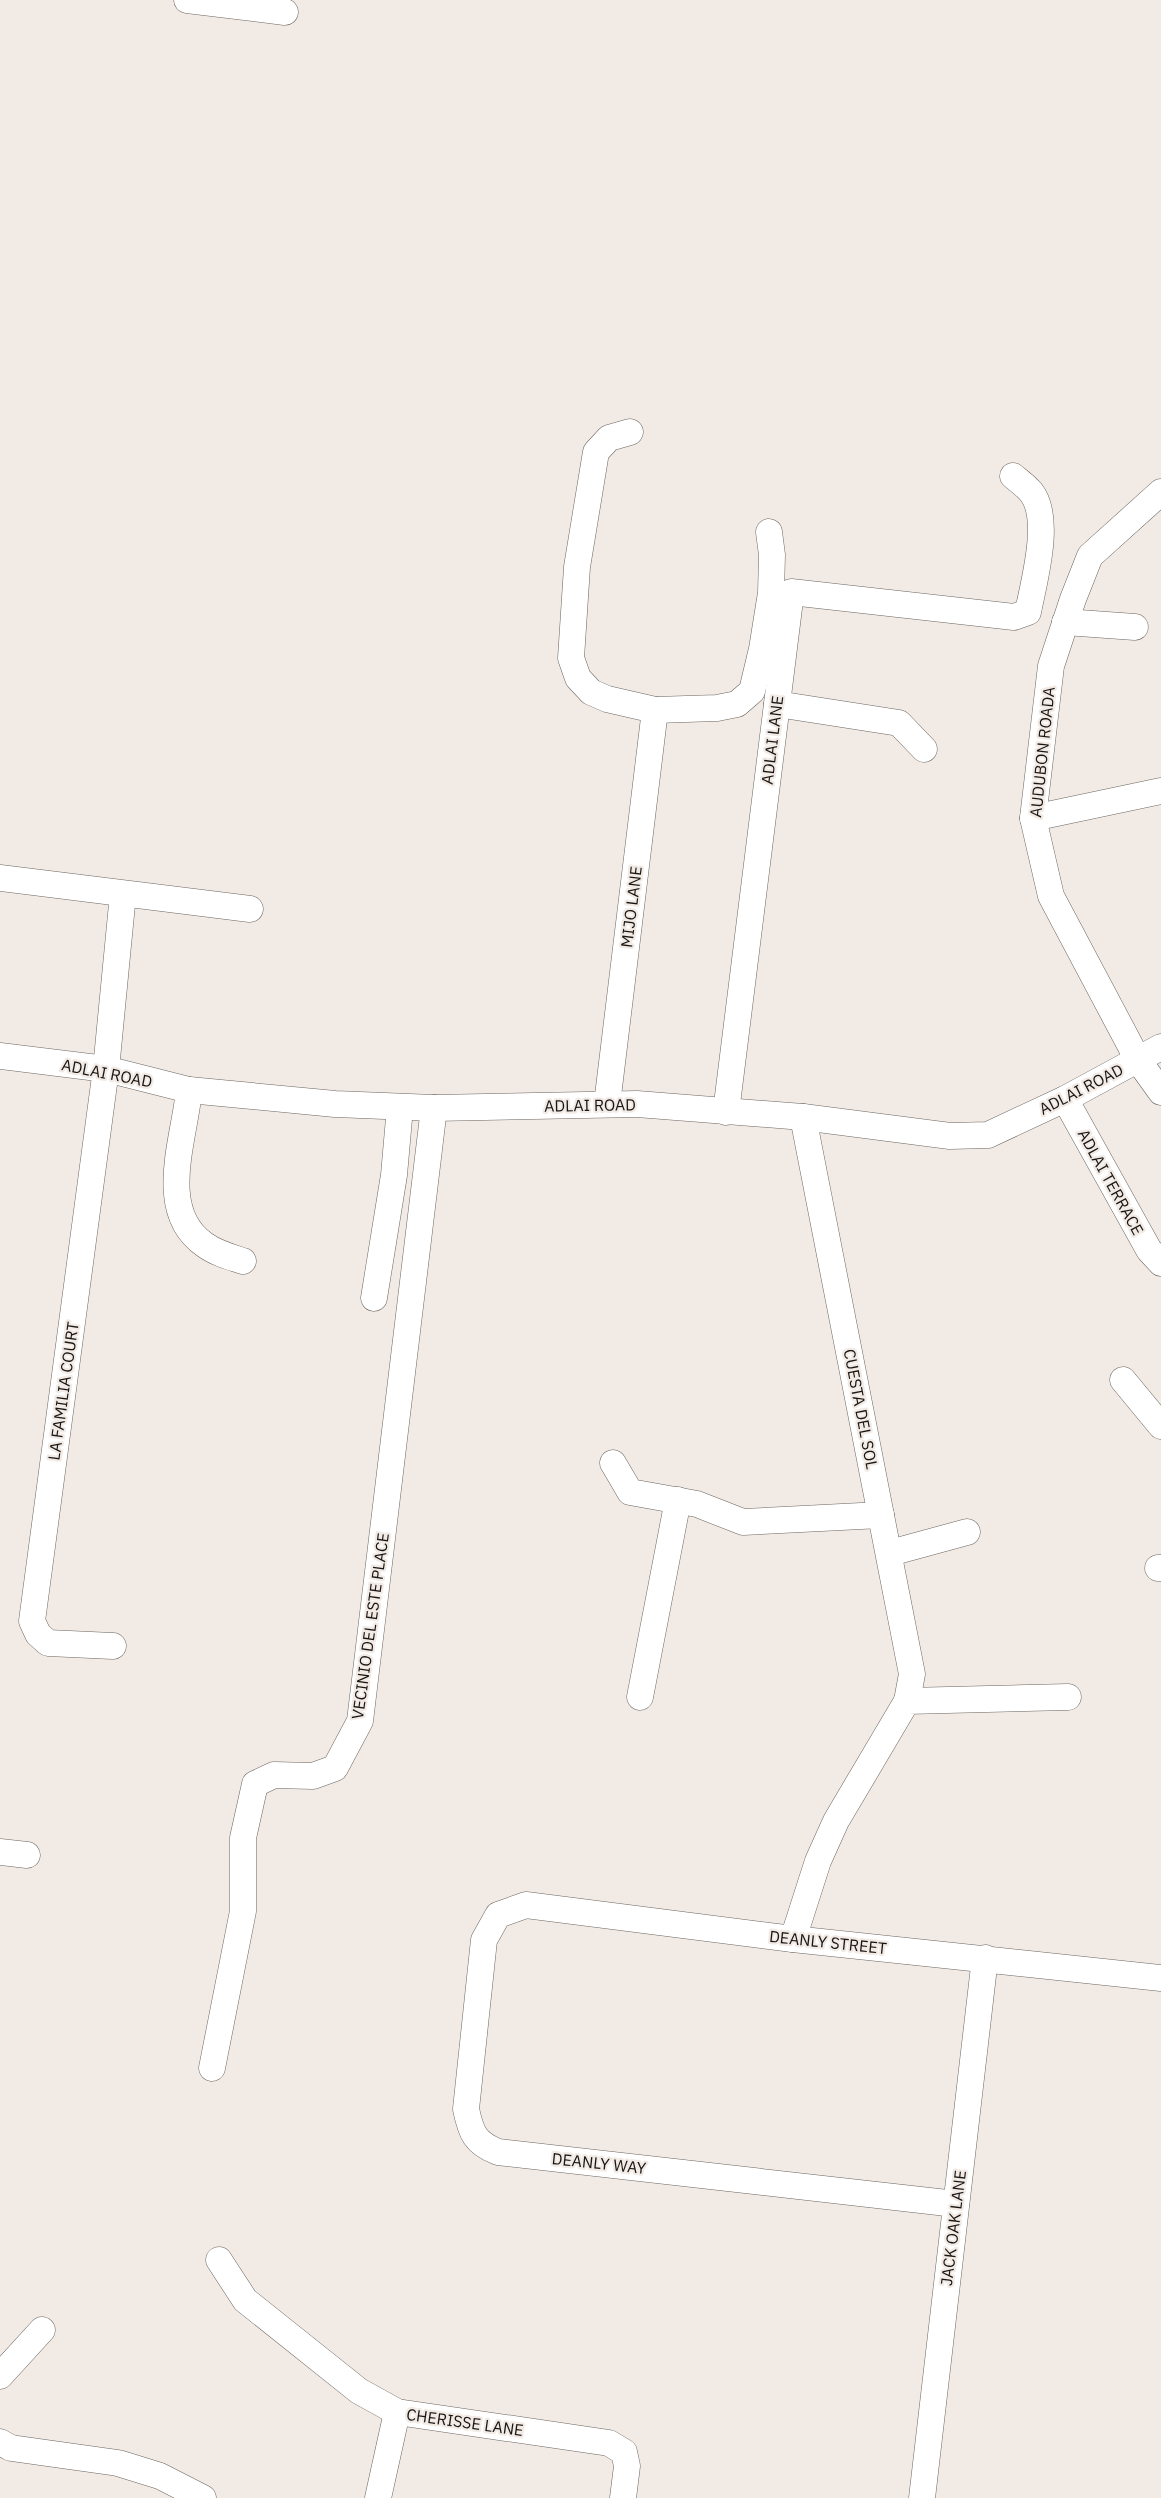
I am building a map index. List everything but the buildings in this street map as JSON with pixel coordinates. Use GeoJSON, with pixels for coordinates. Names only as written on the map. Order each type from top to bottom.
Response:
{"type":"FeatureCollection","features":[{"type":"Feature","properties":{"kind":"street"},"geometry":{"type":"LineString","coordinates":[[186,0],[285,12]]}},
{"type":"Feature","properties":{"kind":"street"},"geometry":{"type":"LineString","coordinates":[[630,432],[609,438],[596,452],[577,567],[571,658],[578,678],[591,692],[607,699],[655,710],[717,708],[737,704],[752,691],[762,649],[771,593],[772,555],[769,532]]}},
{"type":"Feature","properties":{"kind":"street","name":"ADLAI LANE"},"geometry":{"type":"LineString","coordinates":[[726,1112],[790,592],[1014,617],[1028,612],[1039,550],[1041,513],[1032,493],[1013,476]]}},
{"type":"Feature","properties":{"kind":"street","name":"AUDUBON ROADA"},"geometry":{"type":"LineString","coordinates":[[1161,492],[1090,555],[1051,666],[1033,818],[1051,896],[1138,1060],[1161,1092]]}},
{"type":"Feature","properties":{"kind":"street"},"geometry":{"type":"LineString","coordinates":[[1065,622],[1136,627]]}},
{"type":"Feature","properties":{"kind":"street"},"geometry":{"type":"LineString","coordinates":[[777,704],[899,723],[924,749]]}},
{"type":"Feature","properties":{"kind":"street","name":"MIJO LANE"},"geometry":{"type":"LineString","coordinates":[[607,1104],[655,710]]}},
{"type":"Feature","properties":{"kind":"street"},"geometry":{"type":"LineString","coordinates":[[1033,818],[1161,791]]}},
{"type":"Feature","properties":{"kind":"street"},"geometry":{"type":"LineString","coordinates":[[0,878],[250,909]]}},
{"type":"Feature","properties":{"kind":"street"},"geometry":{"type":"LineString","coordinates":[[106,1069],[123,894]]}},
{"type":"Feature","properties":{"kind":"street","name":"ADLAI ROAD"},"geometry":{"type":"LineString","coordinates":[[0,1056],[106,1069],[189,1090],[335,1104],[434,1108],[637,1104],[803,1117],[950,1136],[988,1135],[1065,1099],[1161,1047]]}},
{"type":"Feature","properties":{"kind":"street","name":"LA FAMILIA COURT"},"geometry":{"type":"LineString","coordinates":[[106,1069],[32,1621],[38,1634],[48,1643],[113,1646]]}},
{"type":"Feature","properties":{"kind":"street"},"geometry":{"type":"LineString","coordinates":[[189,1090],[176,1169],[177,1209],[204,1245],[243,1261]]}},
{"type":"Feature","properties":{"kind":"street","name":"ADLAI TERRACE"},"geometry":{"type":"LineString","coordinates":[[1065,1099],[1149,1250],[1161,1263]]}},
{"type":"Feature","properties":{"kind":"street"},"geometry":{"type":"LineString","coordinates":[[374,1298],[394,1175],[400,1107]]}},
{"type":"Feature","properties":{"kind":"street","name":"VECINIO DEL ESTE PLACE"},"geometry":{"type":"LineString","coordinates":[[212,2068],[243,1911],[243,1838],[255,1784],[274,1775],[313,1776],[335,1768],[360,1721],[434,1108]]}},
{"type":"Feature","properties":{"kind":"street","name":"CUESTA DEL SOL"},"geometry":{"type":"LineString","coordinates":[[793,1939],[818,1861],[836,1821],[907,1701],[912,1674],[803,1117]]}},
{"type":"Feature","properties":{"kind":"street"},"geometry":{"type":"LineString","coordinates":[[1124,1380],[1161,1426]]}},
{"type":"Feature","properties":{"kind":"street"},"geometry":{"type":"LineString","coordinates":[[613,1462],[630,1492],[697,1504],[743,1522],[881,1515]]}},
{"type":"Feature","properties":{"kind":"street"},"geometry":{"type":"LineString","coordinates":[[640,1697],[678,1500]]}},
{"type":"Feature","properties":{"kind":"street"},"geometry":{"type":"LineString","coordinates":[[890,1553],[967,1532]]}},
{"type":"Feature","properties":{"kind":"street"},"geometry":{"type":"LineString","coordinates":[[907,1701],[1068,1697]]}},
{"type":"Feature","properties":{"kind":"street"},"geometry":{"type":"LineString","coordinates":[[0,1852],[27,1855]]}},
{"type":"Feature","properties":{"kind":"street","name":"DEANLY STREET"},"geometry":{"type":"LineString","coordinates":[[498,1915],[526,1905],[793,1939],[1161,1978]]}},
{"type":"Feature","properties":{"kind":"street","name":"DEANLY WAY"},"geometry":{"type":"LineString","coordinates":[[498,1915],[484,1940],[466,2109],[470,2128],[482,2146],[498,2152],[956,2204]]}},
{"type":"Feature","properties":{"kind":"street","name":"JACK OAK LANE"},"geometry":{"type":"LineString","coordinates":[[922,2498],[985,1958]]}},
{"type":"Feature","properties":{"kind":"street","name":"CHERISSE LANE"},"geometry":{"type":"LineString","coordinates":[[219,2260],[245,2300],[359,2391],[397,2412],[609,2443],[624,2452],[627,2466],[623,2498]]}},
{"type":"Feature","properties":{"kind":"street"},"geometry":{"type":"LineString","coordinates":[[0,2376],[42,2330]]}},
{"type":"Feature","properties":{"kind":"street"},"geometry":{"type":"LineString","coordinates":[[378,2498],[397,2412]]}},
{"type":"Feature","properties":{"kind":"street"},"geometry":{"type":"LineString","coordinates":[[0,2442],[10,2448],[118,2463],[160,2476],[203,2498]]}}]}
